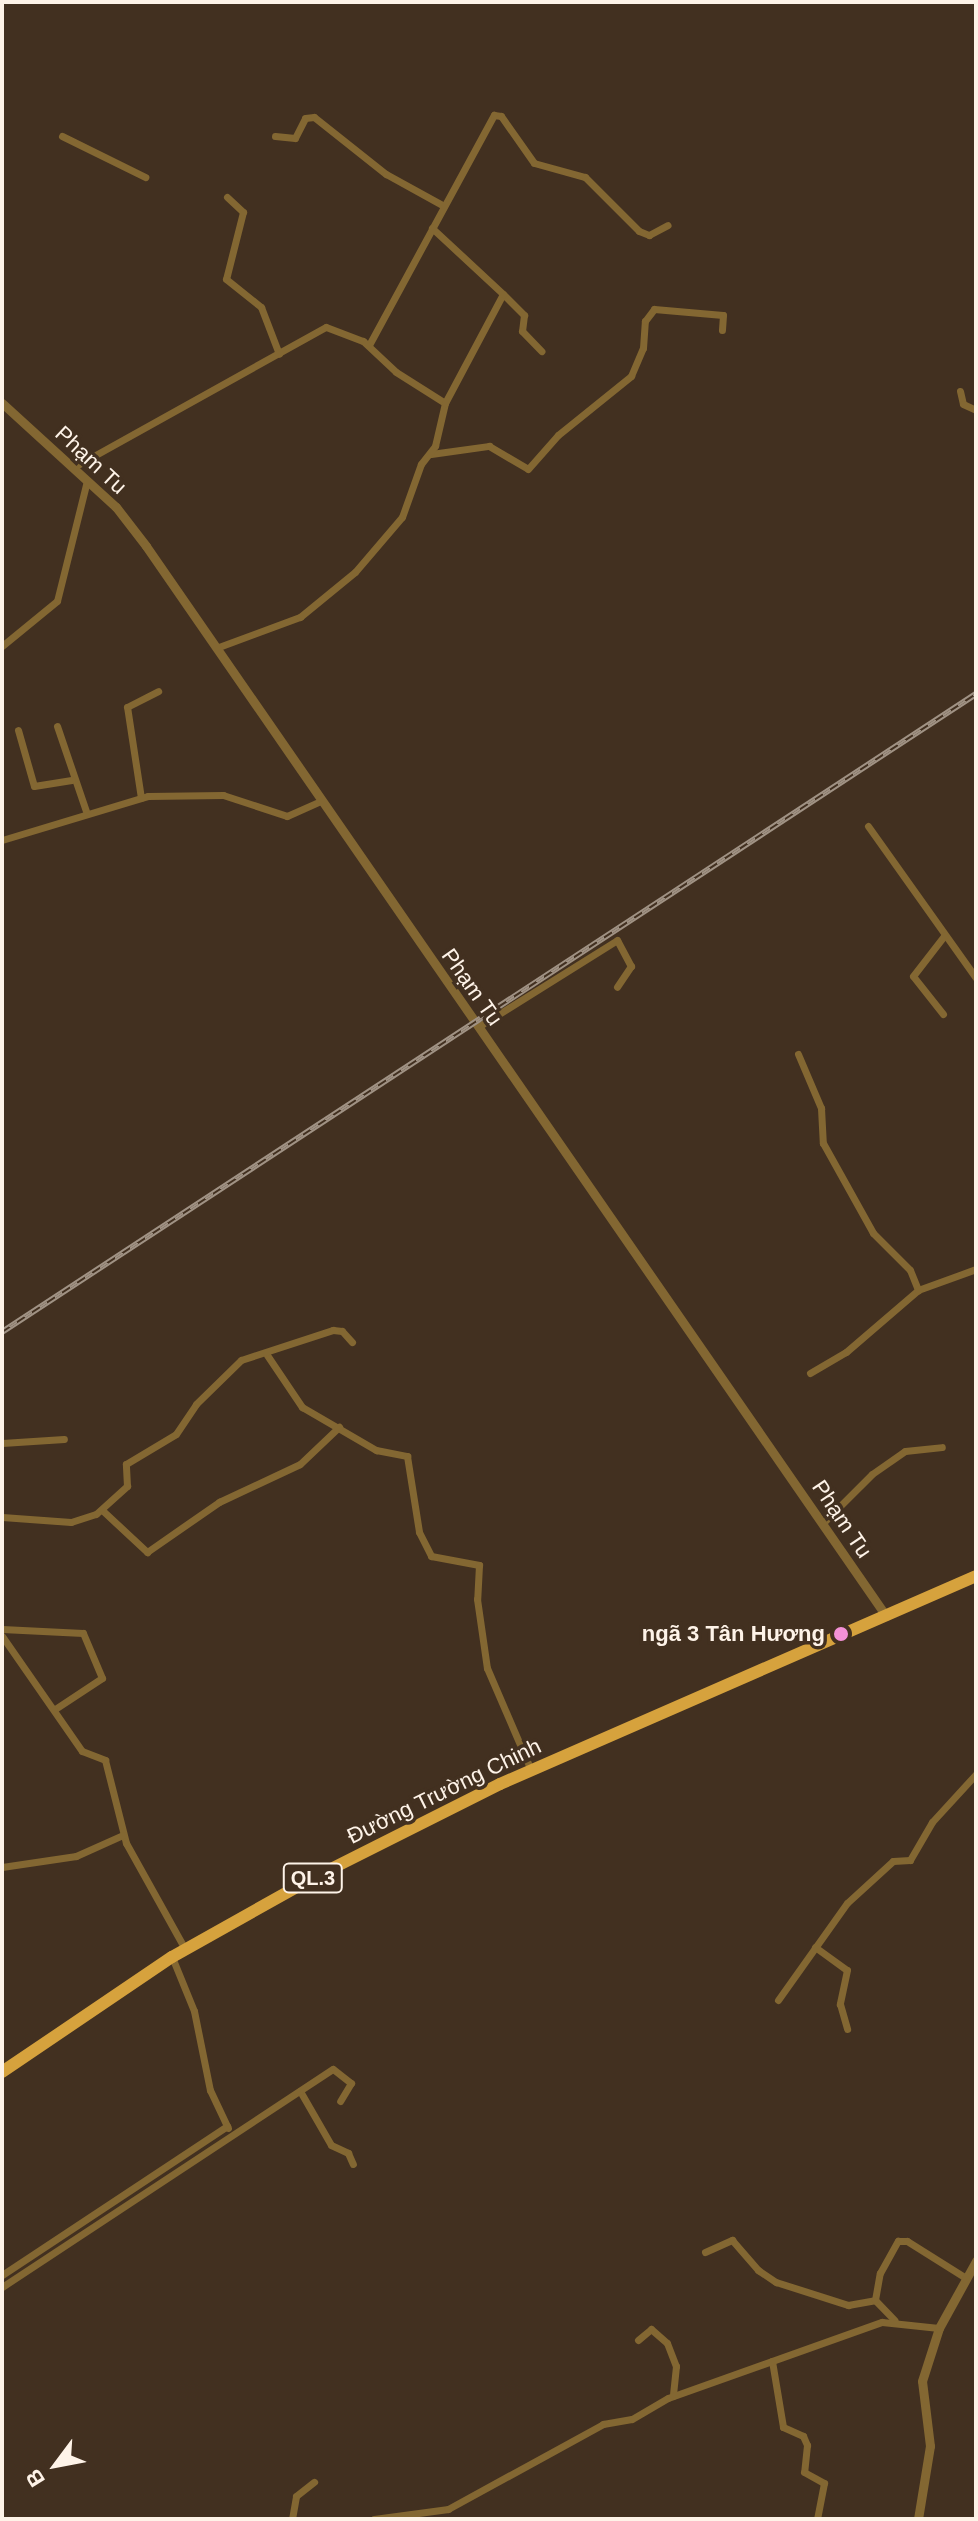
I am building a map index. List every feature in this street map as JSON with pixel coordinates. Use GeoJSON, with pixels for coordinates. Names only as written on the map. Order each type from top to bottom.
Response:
{"type":"FeatureCollection","features":[{"type":"Feature","properties":{"kind":"highway","name":"QL.3"},"geometry":{"type":"LineString","coordinates":[[886,1616],[976,1576]]}},
{"type":"Feature","properties":{"kind":"highway","name":"Đường Trường Chinh"},"geometry":{"type":"LineString","coordinates":[[2,2072],[172,1957],[313,1878],[531,1770],[886,1616]]}},
{"type":"Feature","properties":{"kind":"street"},"geometry":{"type":"LineString","coordinates":[[369,345],[498,114],[534,163],[585,177],[643,233],[651,234],[668,225]]}},
{"type":"Feature","properties":{"kind":"street"},"geometry":{"type":"LineString","coordinates":[[275,136],[295,138],[305,118],[314,117],[386,174],[444,206]]}},
{"type":"Feature","properties":{"kind":"street"},"geometry":{"type":"LineString","coordinates":[[62,136],[145,177]]}},
{"type":"Feature","properties":{"kind":"street"},"geometry":{"type":"LineString","coordinates":[[227,197],[243,212],[226,279],[261,307],[279,354]]}},
{"type":"Feature","properties":{"kind":"street"},"geometry":{"type":"LineString","coordinates":[[432,228],[524,315],[522,331],[541,351]]}},
{"type":"Feature","properties":{"kind":"street"},"geometry":{"type":"LineString","coordinates":[[216,648],[300,617],[355,572],[402,517],[428,455],[445,403],[503,294]]}},
{"type":"Feature","properties":{"kind":"street"},"geometry":{"type":"LineString","coordinates":[[428,455],[489,446],[528,469],[561,431],[603,403],[631,376],[643,348],[645,321],[654,309],[723,315],[722,330]]}},
{"type":"Feature","properties":{"kind":"street"},"geometry":{"type":"LineString","coordinates":[[74,467],[326,327],[369,345],[396,372],[445,403]]}},
{"type":"Feature","properties":{"kind":"street"},"geometry":{"type":"LineString","coordinates":[[960,391],[962,403],[976,410]]}},
{"type":"Feature","properties":{"kind":"street","name":"Phạm Tu"},"geometry":{"type":"LineString","coordinates":[[2,403],[74,467],[140,536],[320,801],[886,1616]]}},
{"type":"Feature","properties":{"kind":"street"},"geometry":{"type":"LineString","coordinates":[[2,646],[57,601],[87,481]]}},
{"type":"Feature","properties":{"kind":"street"},"geometry":{"type":"LineString","coordinates":[[141,798],[127,707],[158,691]]}},
{"type":"Feature","properties":{"kind":"street"},"geometry":{"type":"LineString","coordinates":[[57,726],[72,780],[86,811]]}},
{"type":"Feature","properties":{"kind":"street"},"geometry":{"type":"LineString","coordinates":[[18,730],[34,786],[72,780]]}},
{"type":"Feature","properties":{"kind":"street"},"geometry":{"type":"LineString","coordinates":[[2,840],[86,811],[141,798],[223,795],[287,816],[320,801]]}},
{"type":"Feature","properties":{"kind":"street"},"geometry":{"type":"LineString","coordinates":[[868,826],[976,978]]}},
{"type":"Feature","properties":{"kind":"street"},"geometry":{"type":"LineString","coordinates":[[943,1014],[913,976],[944,936]]}},
{"type":"Feature","properties":{"kind":"street"},"geometry":{"type":"LineString","coordinates":[[478,1027],[617,940],[631,966],[617,987]]}},
{"type":"Feature","properties":{"kind":"street"},"geometry":{"type":"LineString","coordinates":[[798,1054],[821,1108],[823,1143],[873,1233],[910,1270],[918,1290]]}},
{"type":"Feature","properties":{"kind":"street"},"geometry":{"type":"LineString","coordinates":[[810,1373],[846,1352],[918,1290],[976,1269]]}},
{"type":"Feature","properties":{"kind":"street"},"geometry":{"type":"LineString","coordinates":[[2,1517],[71,1522],[102,1510],[127,1486],[126,1464],[176,1434],[196,1404],[234,1365],[333,1330],[342,1331],[352,1342]]}},
{"type":"Feature","properties":{"kind":"street"},"geometry":{"type":"LineString","coordinates":[[267,1355],[302,1407],[376,1450],[407,1456],[419,1532],[431,1556],[479,1565],[477,1599],[487,1668],[531,1770]]}},
{"type":"Feature","properties":{"kind":"street"},"geometry":{"type":"LineString","coordinates":[[102,1510],[147,1552],[219,1502],[300,1464],[339,1427]]}},
{"type":"Feature","properties":{"kind":"street"},"geometry":{"type":"LineString","coordinates":[[2,1443],[64,1439]]}},
{"type":"Feature","properties":{"kind":"street"},"geometry":{"type":"LineString","coordinates":[[823,1523],[896,1457],[914,1447],[942,1447]]}},
{"type":"Feature","properties":{"kind":"street"},"geometry":{"type":"LineString","coordinates":[[2,1629],[83,1633],[102,1678],[55,1709]]}},
{"type":"Feature","properties":{"kind":"street"},"geometry":{"type":"LineString","coordinates":[[2,1636],[82,1751],[105,1760],[123,1835],[185,1949]]}},
{"type":"Feature","properties":{"kind":"street"},"geometry":{"type":"LineString","coordinates":[[778,2000],[854,1896],[893,1861],[910,1860],[932,1822],[976,1774]]}},
{"type":"Feature","properties":{"kind":"street"},"geometry":{"type":"LineString","coordinates":[[2,1867],[76,1856],[123,1835]]}},
{"type":"Feature","properties":{"kind":"street"},"geometry":{"type":"LineString","coordinates":[[815,1947],[847,1970],[840,2004],[847,2029]]}},
{"type":"Feature","properties":{"kind":"street"},"geometry":{"type":"LineString","coordinates":[[172,1957],[194,2011],[210,2090],[230,2131]]}},
{"type":"Feature","properties":{"kind":"street"},"geometry":{"type":"LineString","coordinates":[[2,2287],[230,2131],[340,2070],[351,2087],[340,2101]]}},
{"type":"Feature","properties":{"kind":"street"},"geometry":{"type":"LineString","coordinates":[[300,2091],[331,2145],[348,2153],[353,2164]]}},
{"type":"Feature","properties":{"kind":"street"},"geometry":{"type":"LineString","coordinates":[[2,2275],[86,2227]]}},
{"type":"Feature","properties":{"kind":"street"},"geometry":{"type":"LineString","coordinates":[[705,2252],[732,2240],[758,2270],[776,2282],[848,2305],[875,2300]]}},
{"type":"Feature","properties":{"kind":"street"},"geometry":{"type":"LineString","coordinates":[[875,2300],[880,2273],[898,2241],[907,2241],[966,2278]]}},
{"type":"Feature","properties":{"kind":"street"},"geometry":{"type":"LineString","coordinates":[[918,2519],[930,2446],[922,2381],[939,2328],[976,2261]]}},
{"type":"Feature","properties":{"kind":"street"},"geometry":{"type":"LineString","coordinates":[[875,2300],[894,2320]]}},
{"type":"Feature","properties":{"kind":"street"},"geometry":{"type":"LineString","coordinates":[[374,2519],[448,2509],[551,2457],[596,2428],[632,2419],[673,2396],[772,2361],[894,2320],[939,2328]]}},
{"type":"Feature","properties":{"kind":"street"},"geometry":{"type":"LineString","coordinates":[[638,2340],[651,2329],[667,2343],[676,2366],[673,2396]]}},
{"type":"Feature","properties":{"kind":"street"},"geometry":{"type":"LineString","coordinates":[[772,2361],[783,2427],[803,2436],[807,2445],[804,2472],[824,2483],[817,2519]]}},
{"type":"Feature","properties":{"kind":"street"},"geometry":{"type":"LineString","coordinates":[[292,2519],[296,2496],[314,2482]]}},
{"type":"Feature","properties":{"kind":"railway"},"geometry":{"type":"LineString","coordinates":[[2,1332],[976,694]]}},
{"type":"Feature","properties":{"kind":"place","name":"ngã 3 Tân Hương"},"geometry":{"type":"Point","coordinates":[841,1634]}}]}
